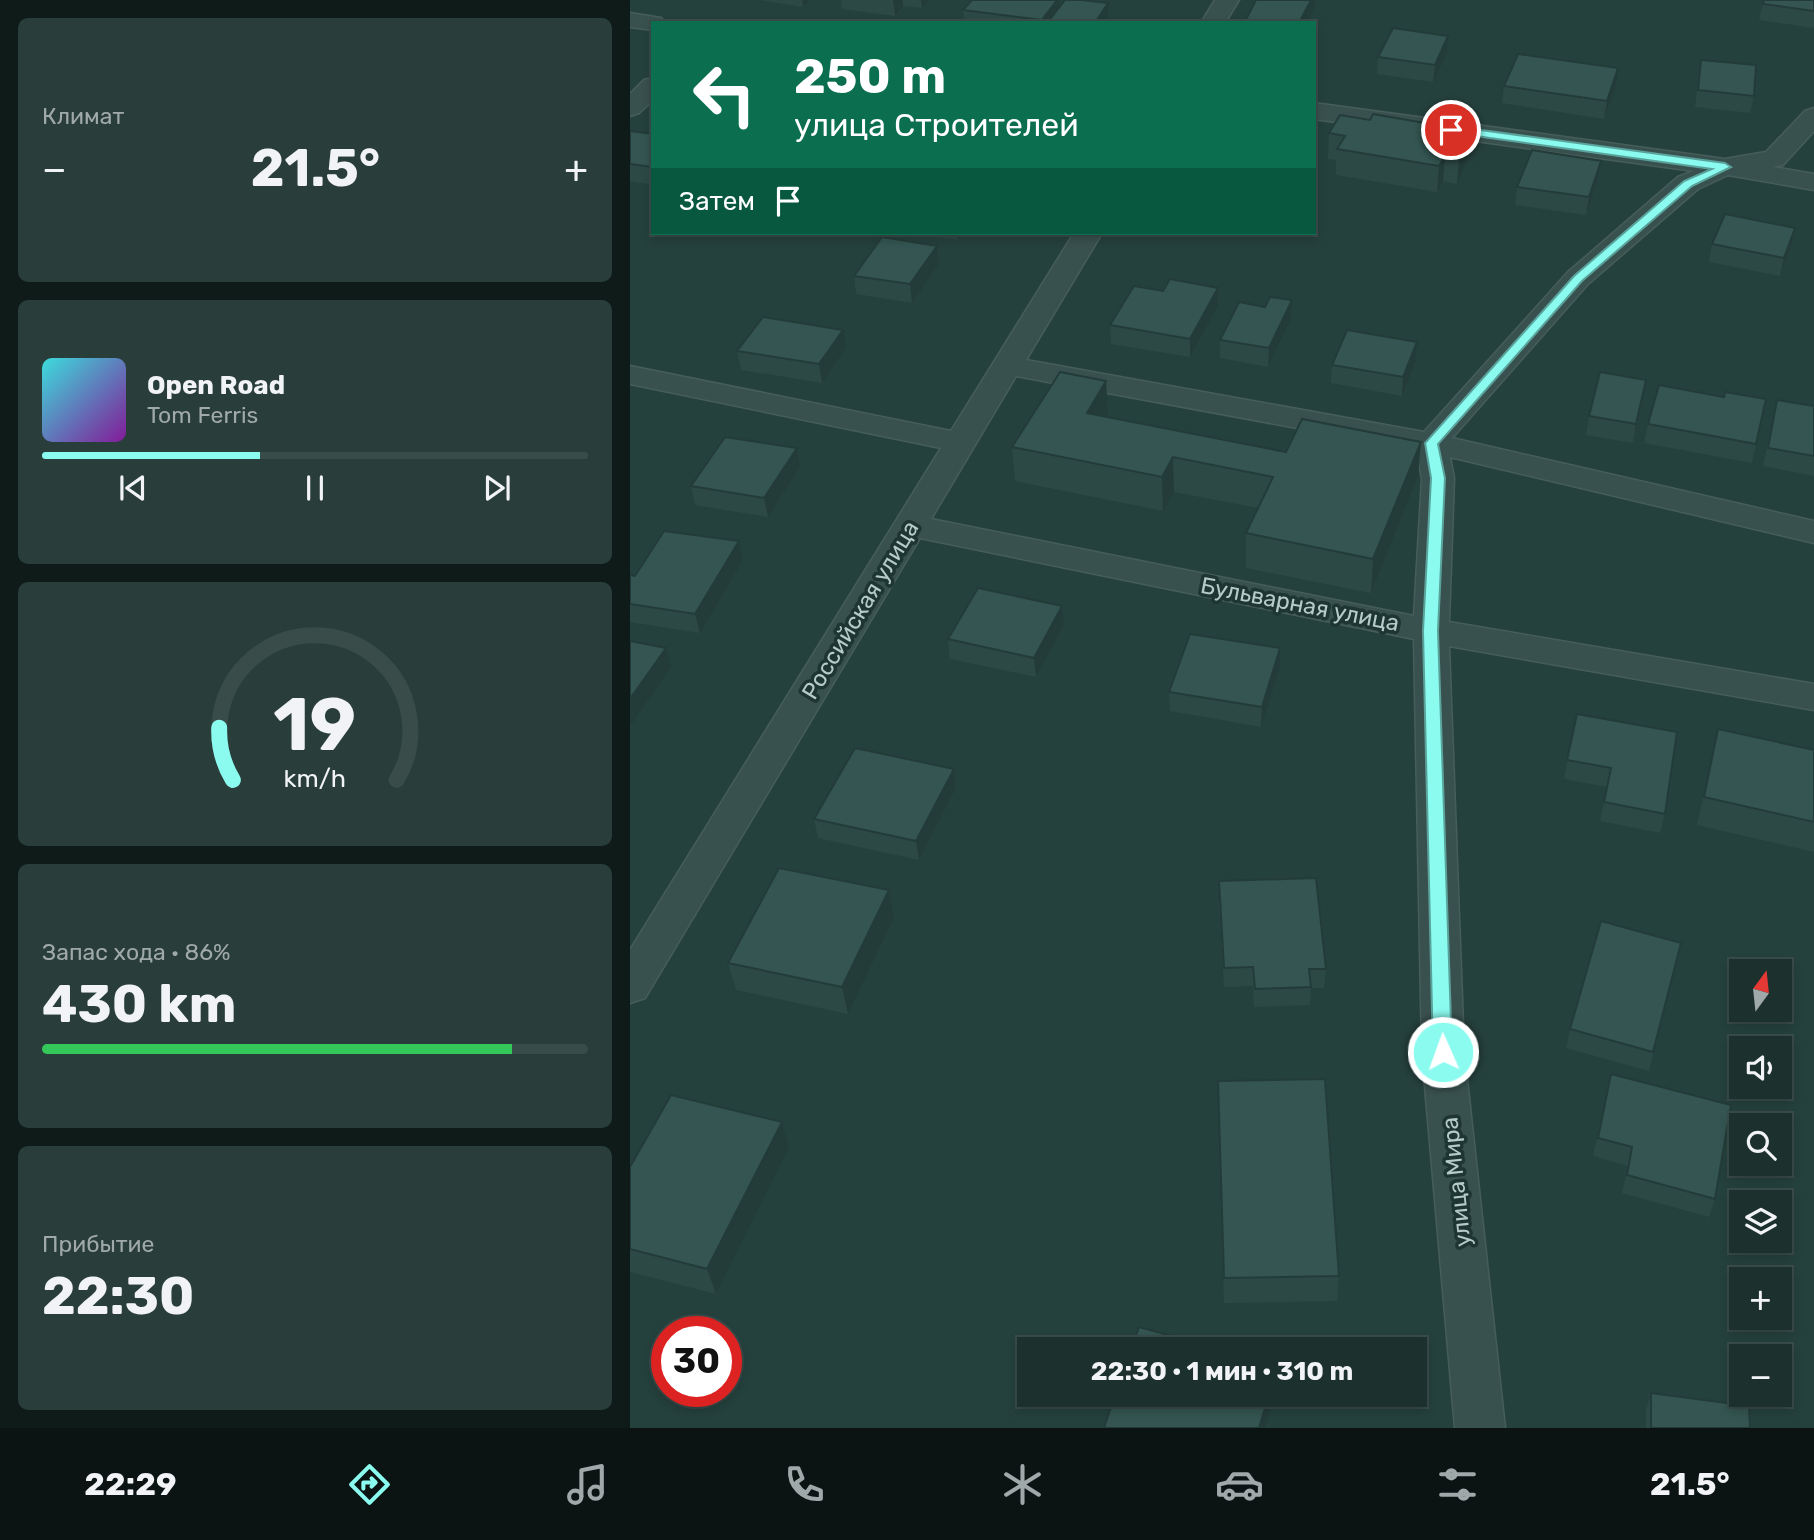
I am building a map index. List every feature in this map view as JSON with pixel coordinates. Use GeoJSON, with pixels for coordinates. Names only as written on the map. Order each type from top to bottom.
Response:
{"type":"FeatureCollection","features":[{"type":"Feature","properties":{"kind":"street"},"geometry":{"type":"LineString","coordinates":[[1214,21],[1227,0]]}},
{"type":"Feature","properties":{"kind":"street"},"geometry":{"type":"LineString","coordinates":[[630,20],[651,23]]}},
{"type":"Feature","properties":{"kind":"street"},"geometry":{"type":"LineString","coordinates":[[630,108],[651,87]]}},
{"type":"Feature","properties":{"kind":"street"},"geometry":{"type":"LineString","coordinates":[[1316,111],[1725,167],[1814,182]]}},
{"type":"Feature","properties":{"kind":"street"},"geometry":{"type":"LineString","coordinates":[[1432,443],[1578,278],[1688,183],[1725,167],[1774,159],[1814,116]]}},
{"type":"Feature","properties":{"kind":"street","name":"Российская улица"},"geometry":{"type":"LineString","coordinates":[[630,986],[1087,235]]}},
{"type":"Feature","properties":{"kind":"street"},"geometry":{"type":"LineString","coordinates":[[1009,366],[1432,443],[1814,532]]}},
{"type":"Feature","properties":{"kind":"street"},"geometry":{"type":"LineString","coordinates":[[630,375],[962,443]]}},
{"type":"Feature","properties":{"kind":"street","name":"улица Мира"},"geometry":{"type":"LineString","coordinates":[[1432,443],[1438,478],[1431,631],[1443,1052],[1480,1428]]}},
{"type":"Feature","properties":{"kind":"street","name":"Бульварная улица"},"geometry":{"type":"LineString","coordinates":[[912,526],[1431,631],[1689,673],[1814,697]]}},
{"type":"Feature","properties":{"kind":"building"},"geometry":{"type":"Polygon","coordinates":[[[972,0],[1057,0],[1042,20],[963,10],[972,0]]]}},
{"type":"Feature","properties":{"kind":"building"},"geometry":{"type":"Polygon","coordinates":[[[1065,0],[1108,3],[1096,21],[1049,21],[1065,0]]]}},
{"type":"Feature","properties":{"kind":"building"},"geometry":{"type":"Polygon","coordinates":[[[1256,0],[1311,0],[1300,21],[1245,21],[1256,0]]]}},
{"type":"Feature","properties":{"kind":"building"},"geometry":{"type":"Polygon","coordinates":[[[1764,0],[1814,0],[1814,11],[1763,4],[1764,0]]]}},
{"type":"Feature","properties":{"kind":"building"},"geometry":{"type":"Polygon","coordinates":[[[1393,28],[1448,36],[1435,65],[1378,57],[1393,28]]]}},
{"type":"Feature","properties":{"kind":"building"},"geometry":{"type":"Polygon","coordinates":[[[1518,54],[1618,68],[1607,101],[1504,86],[1518,54]]]}},
{"type":"Feature","properties":{"kind":"building"},"geometry":{"type":"Polygon","coordinates":[[[1701,60],[1756,65],[1754,96],[1698,90],[1701,60]]]}},
{"type":"Feature","properties":{"kind":"building"},"geometry":{"type":"Polygon","coordinates":[[[1373,114],[1436,125],[1433,130],[1470,136],[1459,158],[1445,156],[1439,166],[1337,149],[1345,136],[1329,133],[1340,115],[1370,120],[1373,114]]]}},
{"type":"Feature","properties":{"kind":"building"},"geometry":{"type":"Polygon","coordinates":[[[630,131],[651,134],[651,167],[630,164],[630,131]]]}},
{"type":"Feature","properties":{"kind":"building"},"geometry":{"type":"Polygon","coordinates":[[[1532,150],[1601,161],[1589,197],[1517,187],[1532,150]]]}},
{"type":"Feature","properties":{"kind":"building"},"geometry":{"type":"Polygon","coordinates":[[[1725,214],[1795,228],[1784,258],[1712,244],[1725,214]]]}},
{"type":"Feature","properties":{"kind":"building"},"geometry":{"type":"Polygon","coordinates":[[[882,237],[937,246],[910,284],[854,276],[882,237]]]}},
{"type":"Feature","properties":{"kind":"building"},"geometry":{"type":"Polygon","coordinates":[[[1170,279],[1218,288],[1190,339],[1110,325],[1134,286],[1163,291],[1170,279]]]}},
{"type":"Feature","properties":{"kind":"building"},"geometry":{"type":"Polygon","coordinates":[[[1270,297],[1292,300],[1269,348],[1220,340],[1239,302],[1265,307],[1270,297]]]}},
{"type":"Feature","properties":{"kind":"building"},"geometry":{"type":"Polygon","coordinates":[[[763,317],[843,330],[819,364],[737,351],[763,317]]]}},
{"type":"Feature","properties":{"kind":"building"},"geometry":{"type":"Polygon","coordinates":[[[1347,330],[1417,342],[1403,377],[1332,365],[1347,330]]]}},
{"type":"Feature","properties":{"kind":"building"},"geometry":{"type":"Polygon","coordinates":[[[1060,372],[1106,381],[1087,413],[1286,452],[1302,419],[1421,442],[1373,559],[1246,533],[1273,477],[1173,457],[1162,477],[1012,447],[1060,372]]]}},
{"type":"Feature","properties":{"kind":"building"},"geometry":{"type":"Polygon","coordinates":[[[1600,372],[1646,380],[1636,424],[1589,416],[1600,372]]]}},
{"type":"Feature","properties":{"kind":"building"},"geometry":{"type":"Polygon","coordinates":[[[1659,385],[1724,397],[1725,392],[1766,399],[1756,444],[1648,424],[1659,385]]]}},
{"type":"Feature","properties":{"kind":"building"},"geometry":{"type":"Polygon","coordinates":[[[1777,400],[1814,406],[1814,456],[1768,448],[1777,400]]]}},
{"type":"Feature","properties":{"kind":"building"},"geometry":{"type":"Polygon","coordinates":[[[725,437],[797,448],[764,498],[691,486],[725,437]]]}},
{"type":"Feature","properties":{"kind":"building"},"geometry":{"type":"Polygon","coordinates":[[[664,531],[739,541],[695,614],[630,604],[630,575],[635,576],[664,531]]]}},
{"type":"Feature","properties":{"kind":"building"},"geometry":{"type":"Polygon","coordinates":[[[978,588],[1062,606],[1034,658],[948,639],[978,588]]]}},
{"type":"Feature","properties":{"kind":"building"},"geometry":{"type":"Polygon","coordinates":[[[1190,634],[1280,648],[1262,707],[1169,692],[1190,634]]]}},
{"type":"Feature","properties":{"kind":"building"},"geometry":{"type":"Polygon","coordinates":[[[630,641],[666,648],[630,699],[630,641]]]}},
{"type":"Feature","properties":{"kind":"building"},"geometry":{"type":"Polygon","coordinates":[[[1577,714],[1677,732],[1665,814],[1604,802],[1611,768],[1567,760],[1577,714]]]}},
{"type":"Feature","properties":{"kind":"building"},"geometry":{"type":"Polygon","coordinates":[[[1718,729],[1814,750],[1814,822],[1704,797],[1718,729]]]}},
{"type":"Feature","properties":{"kind":"building"},"geometry":{"type":"Polygon","coordinates":[[[855,748],[954,769],[916,841],[814,819],[855,748]]]}},
{"type":"Feature","properties":{"kind":"building"},"geometry":{"type":"Polygon","coordinates":[[[779,868],[889,890],[842,987],[728,963],[779,868]]]}},
{"type":"Feature","properties":{"kind":"building"},"geometry":{"type":"Polygon","coordinates":[[[1316,878],[1326,969],[1309,969],[1311,987],[1255,989],[1253,967],[1224,968],[1219,881],[1316,878]]]}},
{"type":"Feature","properties":{"kind":"building"},"geometry":{"type":"Polygon","coordinates":[[[1601,921],[1681,943],[1653,1052],[1570,1029],[1601,921]]]}},
{"type":"Feature","properties":{"kind":"building"},"geometry":{"type":"Polygon","coordinates":[[[1611,1074],[1731,1105],[1715,1199],[1627,1175],[1632,1147],[1598,1138],[1611,1074]]]}},
{"type":"Feature","properties":{"kind":"building"},"geometry":{"type":"Polygon","coordinates":[[[1325,1079],[1339,1276],[1224,1278],[1218,1081],[1325,1079]]]}},
{"type":"Feature","properties":{"kind":"building"},"geometry":{"type":"Polygon","coordinates":[[[671,1095],[782,1122],[707,1269],[630,1249],[630,1167],[671,1095]]]}},
{"type":"Feature","properties":{"kind":"building"},"geometry":{"type":"Polygon","coordinates":[[[1139,1327],[1175,1337],[1135,1337],[1139,1327]]]}},
{"type":"Feature","properties":{"kind":"building"},"geometry":{"type":"Polygon","coordinates":[[[1651,1393],[1729,1403],[1729,1407],[1749,1407],[1750,1428],[1651,1428],[1651,1393]]]}},
{"type":"Feature","properties":{"kind":"building"},"geometry":{"type":"Polygon","coordinates":[[[1111,1407],[1265,1407],[1259,1428],[1104,1428],[1111,1407]]]}},
{"type":"Feature","properties":{"kind":"route"},"geometry":{"type":"LineString","coordinates":[[1443,1052],[1431,631],[1438,478],[1432,443],[1578,278],[1688,183],[1725,167],[1451,130]]}}]}
